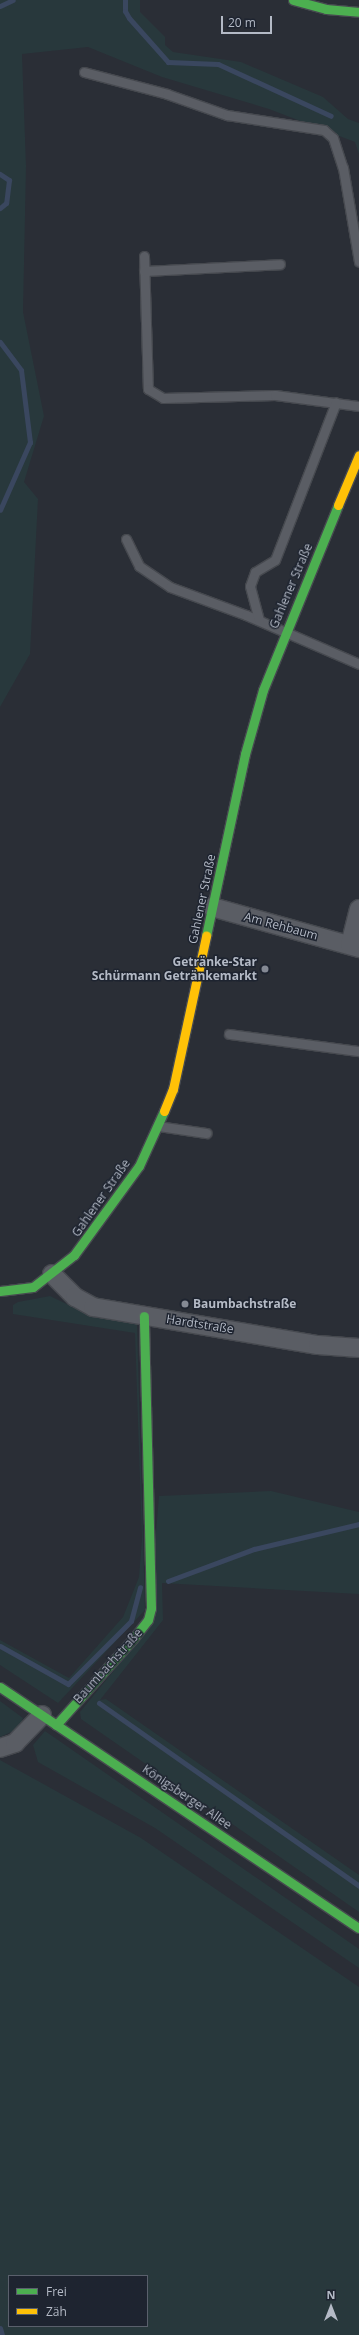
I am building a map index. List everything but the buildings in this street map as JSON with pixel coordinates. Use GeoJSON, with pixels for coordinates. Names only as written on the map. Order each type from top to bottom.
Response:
{"type":"FeatureCollection","features":[{"type":"Feature","properties":{"kind":"street"},"geometry":{"type":"LineString","coordinates":[[293,0],[326,10],[359,12]]}},
{"type":"Feature","properties":{"kind":"street","name":"Gahlener Straße"},"geometry":{"type":"LineString","coordinates":[[0,1291],[33,1286],[52,1274],[96,1229],[139,1166],[158,1126],[173,1089],[245,754],[284,633],[359,455]]}},
{"type":"Feature","properties":{"kind":"street","name":"Am Rehbaum"},"geometry":{"type":"LineString","coordinates":[[212,907],[354,946],[359,909]]}},
{"type":"Feature","properties":{"kind":"street","name":"Hardtstraße"},"geometry":{"type":"LineString","coordinates":[[52,1274],[75,1297],[93,1307],[318,1345],[359,1348]]}},
{"type":"Feature","properties":{"kind":"street","name":"Baumbachstraße"},"geometry":{"type":"LineString","coordinates":[[0,1748],[15,1743],[49,1720],[133,1639],[148,1620],[151,1608],[144,1316]]}},
{"type":"Feature","properties":{"kind":"street","name":"Königsberger Allee"},"geometry":{"type":"LineString","coordinates":[[0,1687],[359,1928]]}},
{"type":"Feature","properties":{"kind":"lane"},"geometry":{"type":"LineString","coordinates":[[84,72],[167,94],[227,115],[324,130],[333,138],[343,168],[359,262]]}},
{"type":"Feature","properties":{"kind":"lane"},"geometry":{"type":"LineString","coordinates":[[144,256],[148,389],[163,398],[275,395],[359,406]]}},
{"type":"Feature","properties":{"kind":"lane"},"geometry":{"type":"LineString","coordinates":[[144,271],[280,264]]}},
{"type":"Feature","properties":{"kind":"lane"},"geometry":{"type":"LineString","coordinates":[[259,620],[250,586],[254,572],[276,560],[336,402]]}},
{"type":"Feature","properties":{"kind":"lane"},"geometry":{"type":"LineString","coordinates":[[126,539],[139,566],[170,587],[259,620],[284,633],[359,664]]}},
{"type":"Feature","properties":{"kind":"lane"},"geometry":{"type":"LineString","coordinates":[[229,1034],[359,1051]]}},
{"type":"Feature","properties":{"kind":"lane"},"geometry":{"type":"LineString","coordinates":[[158,1126],[206,1133]]}},
{"type":"Feature","properties":{"kind":"shaded area"},"geometry":{"type":"Polygon","coordinates":[[[0,0],[140,0],[140,12],[165,37],[165,45],[173,52],[241,62],[323,97],[348,119],[359,123],[359,154],[355,142],[269,109],[162,77],[88,47],[22,54],[26,166],[23,312],[44,416],[24,482],[38,499],[30,654],[0,707],[0,0]]]}},
{"type":"Feature","properties":{"kind":"shaded area"},"geometry":{"type":"Polygon","coordinates":[[[50,1296],[81,1311],[137,1324],[145,1610],[58,1703],[0,1665],[0,1640],[69,1678],[123,1617],[139,1577],[142,1539],[135,1333],[13,1314],[13,1305],[18,1302],[50,1296]]]}},
{"type":"Feature","properties":{"kind":"shaded area"},"geometry":{"type":"Polygon","coordinates":[[[271,1491],[359,1512],[359,1594],[162,1583],[163,1620],[100,1700],[106,1699],[359,1875],[359,1912],[81,1719],[80,1712],[148,1629],[159,1496],[271,1491]]]}},
{"type":"Feature","properties":{"kind":"shaded area"},"geometry":{"type":"Polygon","coordinates":[[[0,1701],[23,1718],[20,1728],[0,1737],[0,1701]]]}},
{"type":"Feature","properties":{"kind":"shaded area"},"geometry":{"type":"Polygon","coordinates":[[[45,1731],[359,1949],[359,1968],[155,1828],[38,1762],[33,1745],[45,1731]]]}},
{"type":"Feature","properties":{"kind":"shaded area"},"geometry":{"type":"Polygon","coordinates":[[[0,1760],[141,1838],[359,1987],[359,2335],[0,2335],[0,1760]]]}},
{"type":"Feature","properties":{"kind":"waterway"},"geometry":{"type":"LineString","coordinates":[[0,6],[13,0]]}},
{"type":"Feature","properties":{"kind":"waterway"},"geometry":{"type":"LineString","coordinates":[[125,0],[125,11],[129,18],[168,62],[218,64],[331,116]]}},
{"type":"Feature","properties":{"kind":"waterway"},"geometry":{"type":"LineString","coordinates":[[0,174],[9,180],[6,203],[0,208]]}},
{"type":"Feature","properties":{"kind":"waterway"},"geometry":{"type":"LineString","coordinates":[[0,342],[21,370],[30,442],[0,510]]}},
{"type":"Feature","properties":{"kind":"waterway"},"geometry":{"type":"LineString","coordinates":[[168,1581],[254,1549],[359,1524]]}},
{"type":"Feature","properties":{"kind":"waterway"},"geometry":{"type":"LineString","coordinates":[[0,1646],[68,1684],[131,1621],[140,1587]]}},
{"type":"Feature","properties":{"kind":"waterway"},"geometry":{"type":"LineString","coordinates":[[99,1703],[359,1886]]}},
{"type":"Feature","properties":{"kind":"waterway"},"geometry":{"type":"LineString","coordinates":[[0,2328],[2,2335]]}},
{"type":"Feature","properties":{"kind":"traffic: fast"},"geometry":{"type":"LineString","coordinates":[[293,0],[326,9],[359,12]]}},
{"type":"Feature","properties":{"kind":"traffic: fast"},"geometry":{"type":"LineString","coordinates":[[206,936],[245,754],[263,690],[338,505]]}},
{"type":"Feature","properties":{"kind":"traffic: fast"},"geometry":{"type":"LineString","coordinates":[[0,1291],[33,1287],[74,1255],[139,1166],[164,1111]]}},
{"type":"Feature","properties":{"kind":"traffic: fast"},"geometry":{"type":"LineString","coordinates":[[56,1725],[133,1639],[148,1620],[151,1608],[144,1316]]}},
{"type":"Feature","properties":{"kind":"traffic: fast"},"geometry":{"type":"LineString","coordinates":[[0,1687],[359,1928]]}},
{"type":"Feature","properties":{"kind":"traffic: slow"},"geometry":{"type":"LineString","coordinates":[[338,505],[359,455]]}},
{"type":"Feature","properties":{"kind":"traffic: slow"},"geometry":{"type":"LineString","coordinates":[[164,1111],[173,1089],[206,936]]}},
{"type":"Feature","properties":{"kind":"place","name":"Getränke-Star Schürmann Getränkemarkt"},"geometry":{"type":"Point","coordinates":[265,969]}},
{"type":"Feature","properties":{"kind":"place","name":"Baumbachstraße"},"geometry":{"type":"Point","coordinates":[185,1304]}}]}
